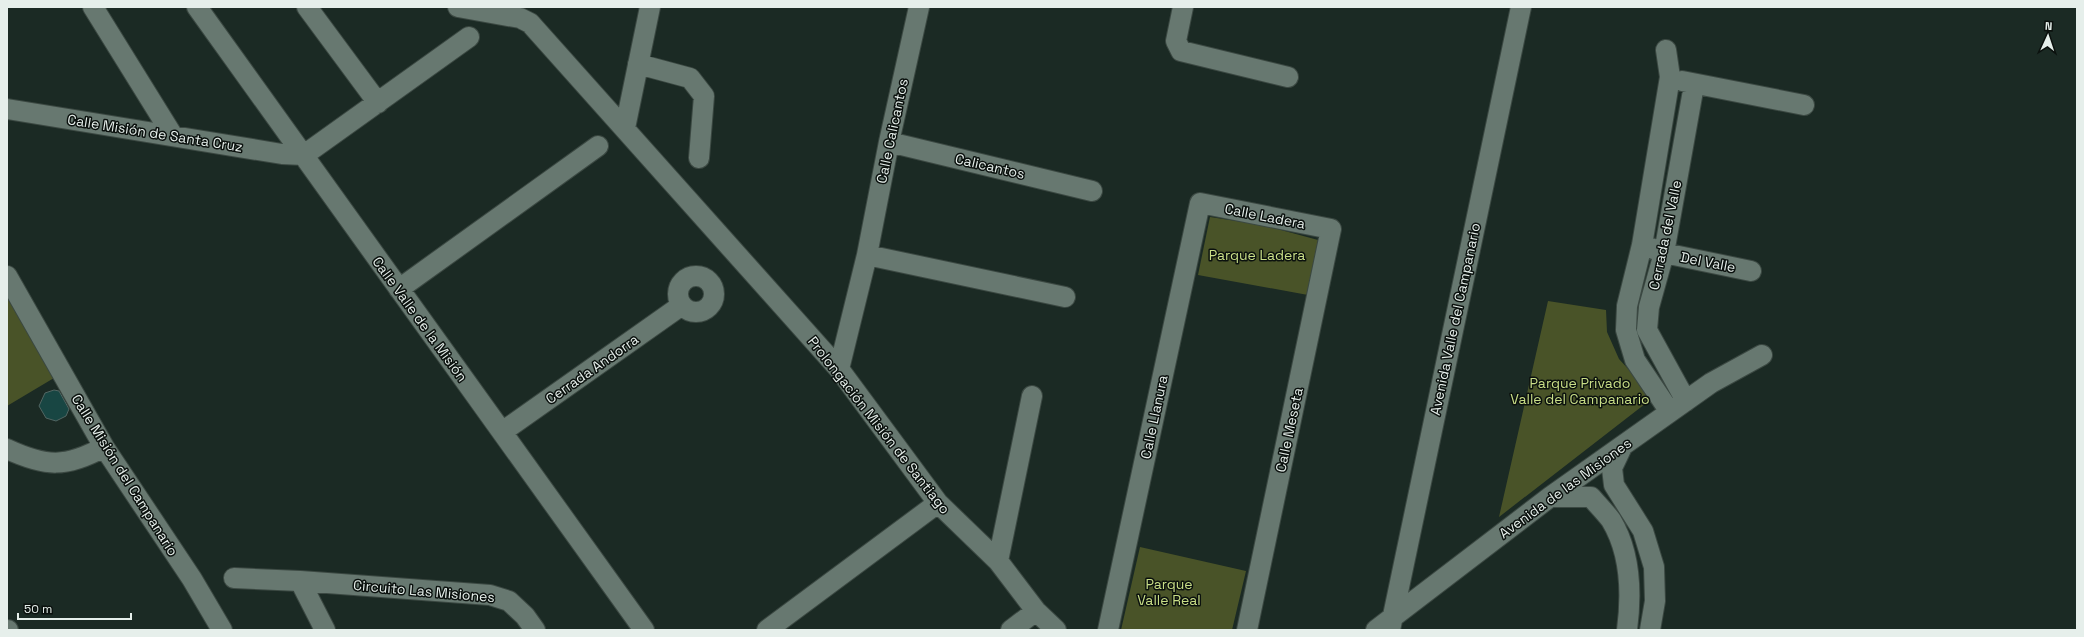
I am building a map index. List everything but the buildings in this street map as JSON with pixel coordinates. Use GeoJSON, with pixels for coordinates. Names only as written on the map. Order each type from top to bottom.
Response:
{"type":"FeatureCollection","features":[{"type":"Feature","properties":{"kind":"street"},"geometry":{"type":"LineString","coordinates":[[93,7],[173,136]]}},
{"type":"Feature","properties":{"kind":"street","name":"Calle Valle de la Misión"},"geometry":{"type":"LineString","coordinates":[[197,7],[644,630]]}},
{"type":"Feature","properties":{"kind":"street"},"geometry":{"type":"LineString","coordinates":[[307,7],[378,103]]}},
{"type":"Feature","properties":{"kind":"street","name":"Prolongación Misión de Santiago"},"geometry":{"type":"LineString","coordinates":[[458,7],[520,18],[530,23],[839,369],[938,503],[998,561],[1036,611],[1056,630]]}},
{"type":"Feature","properties":{"kind":"street"},"geometry":{"type":"LineString","coordinates":[[625,128],[650,7]]}},
{"type":"Feature","properties":{"kind":"street","name":"Calle Calicantos"},"geometry":{"type":"LineString","coordinates":[[839,369],[867,255],[889,142],[919,7]]}},
{"type":"Feature","properties":{"kind":"street"},"geometry":{"type":"LineString","coordinates":[[1183,7],[1176,41],[1182,51],[1288,77]]}},
{"type":"Feature","properties":{"kind":"street","name":"Avenida Valle del Campanario"},"geometry":{"type":"LineString","coordinates":[[1391,623],[1521,7]]}},
{"type":"Feature","properties":{"kind":"street"},"geometry":{"type":"LineString","coordinates":[[304,155],[469,37]]}},
{"type":"Feature","properties":{"kind":"street","name":"Cerrada del Valle"},"geometry":{"type":"LineString","coordinates":[[1666,50],[1670,78],[1642,245],[1627,306],[1626,330],[1635,360],[1670,412]]}},
{"type":"Feature","properties":{"kind":"street"},"geometry":{"type":"LineString","coordinates":[[638,64],[690,78],[704,96],[699,158]]}},
{"type":"Feature","properties":{"kind":"street"},"geometry":{"type":"LineString","coordinates":[[1670,78],[1804,105]]}},
{"type":"Feature","properties":{"kind":"street","name":"Cerrada del Valle"},"geometry":{"type":"LineString","coordinates":[[1646,330],[1649,307],[1664,254],[1694,84]]}},
{"type":"Feature","properties":{"kind":"street","name":"Calle Misión de Santa Cruz"},"geometry":{"type":"LineString","coordinates":[[7,109],[282,154],[304,155]]}},
{"type":"Feature","properties":{"kind":"street","name":"Calicantos"},"geometry":{"type":"LineString","coordinates":[[889,142],[1092,190]]}},
{"type":"Feature","properties":{"kind":"street"},"geometry":{"type":"LineString","coordinates":[[399,289],[598,146]]}},
{"type":"Feature","properties":{"kind":"street","name":"Calle Ladera"},"geometry":{"type":"LineString","coordinates":[[1200,204],[1330,229]]}},
{"type":"Feature","properties":{"kind":"street","name":"Calle Llanura"},"geometry":{"type":"LineString","coordinates":[[1108,630],[1200,204]]}},
{"type":"Feature","properties":{"kind":"street","name":"Calle Meseta"},"geometry":{"type":"LineString","coordinates":[[1247,630],[1330,229]]}},
{"type":"Feature","properties":{"kind":"street","name":"Del Valle"},"geometry":{"type":"LineString","coordinates":[[1642,245],[1664,254],[1751,271]]}},
{"type":"Feature","properties":{"kind":"street"},"geometry":{"type":"LineString","coordinates":[[867,255],[1065,297]]}},
{"type":"Feature","properties":{"kind":"street","name":"Calle Misión del Campanario"},"geometry":{"type":"LineString","coordinates":[[7,276],[104,447],[192,579],[222,630]]}},
{"type":"Feature","properties":{"kind":"street","name":"Cerrada Andorra"},"geometry":{"type":"LineString","coordinates":[[502,432],[682,305]]}},
{"type":"Feature","properties":{"kind":"street"},"geometry":{"type":"LineString","coordinates":[[1626,330],[1646,330],[1686,401]]}},
{"type":"Feature","properties":{"kind":"street","name":"Avenida de las Misiones"},"geometry":{"type":"LineString","coordinates":[[1376,630],[1391,623],[1550,497],[1711,383],[1762,355]]}},
{"type":"Feature","properties":{"kind":"street"},"geometry":{"type":"LineString","coordinates":[[998,561],[1032,396]]}},
{"type":"Feature","properties":{"kind":"street"},"geometry":{"type":"LineString","coordinates":[[1623,445],[1612,468],[1614,484],[1641,527],[1654,567],[1655,601],[1650,630]]}},
{"type":"Feature","properties":{"kind":"street"},"geometry":{"type":"LineString","coordinates":[[7,449],[29,459],[49,463],[68,463],[84,459],[104,447]]}},
{"type":"Feature","properties":{"kind":"street"},"geometry":{"type":"LineString","coordinates":[[1550,497],[1591,497],[1610,520],[1619,536],[1629,575],[1630,603],[1627,630]]}},
{"type":"Feature","properties":{"kind":"street"},"geometry":{"type":"LineString","coordinates":[[767,630],[938,503]]}},
{"type":"Feature","properties":{"kind":"street"},"geometry":{"type":"LineString","coordinates":[[1619,536],[1641,527]]}},
{"type":"Feature","properties":{"kind":"street","name":"Circuito Las Misiones"},"geometry":{"type":"LineString","coordinates":[[234,578],[300,581],[490,595],[509,601],[525,616],[535,630]]}},
{"type":"Feature","properties":{"kind":"street"},"geometry":{"type":"LineString","coordinates":[[300,581],[325,630]]}},
{"type":"Feature","properties":{"kind":"street"},"geometry":{"type":"LineString","coordinates":[[1011,630],[1036,611]]}},
{"type":"Feature","properties":{"kind":"green space","name":"Parque Ladera"},"geometry":{"type":"Polygon","coordinates":[[[1210,217],[1263,225],[1318,240],[1308,295],[1198,275],[1210,217]]]}},
{"type":"Feature","properties":{"kind":"green space"},"geometry":{"type":"Polygon","coordinates":[[[7,286],[59,375],[7,406],[7,286]]]}},
{"type":"Feature","properties":{"kind":"green space","name":"Parque Privado Valle del Campanario"},"geometry":{"type":"Polygon","coordinates":[[[1548,301],[1606,310],[1607,332],[1619,359],[1654,397],[1499,517],[1548,301]]]}},
{"type":"Feature","properties":{"kind":"green space","name":"Parque Valle Real"},"geometry":{"type":"Polygon","coordinates":[[[1140,547],[1246,571],[1232,630],[1121,630],[1140,547]]]}}]}
